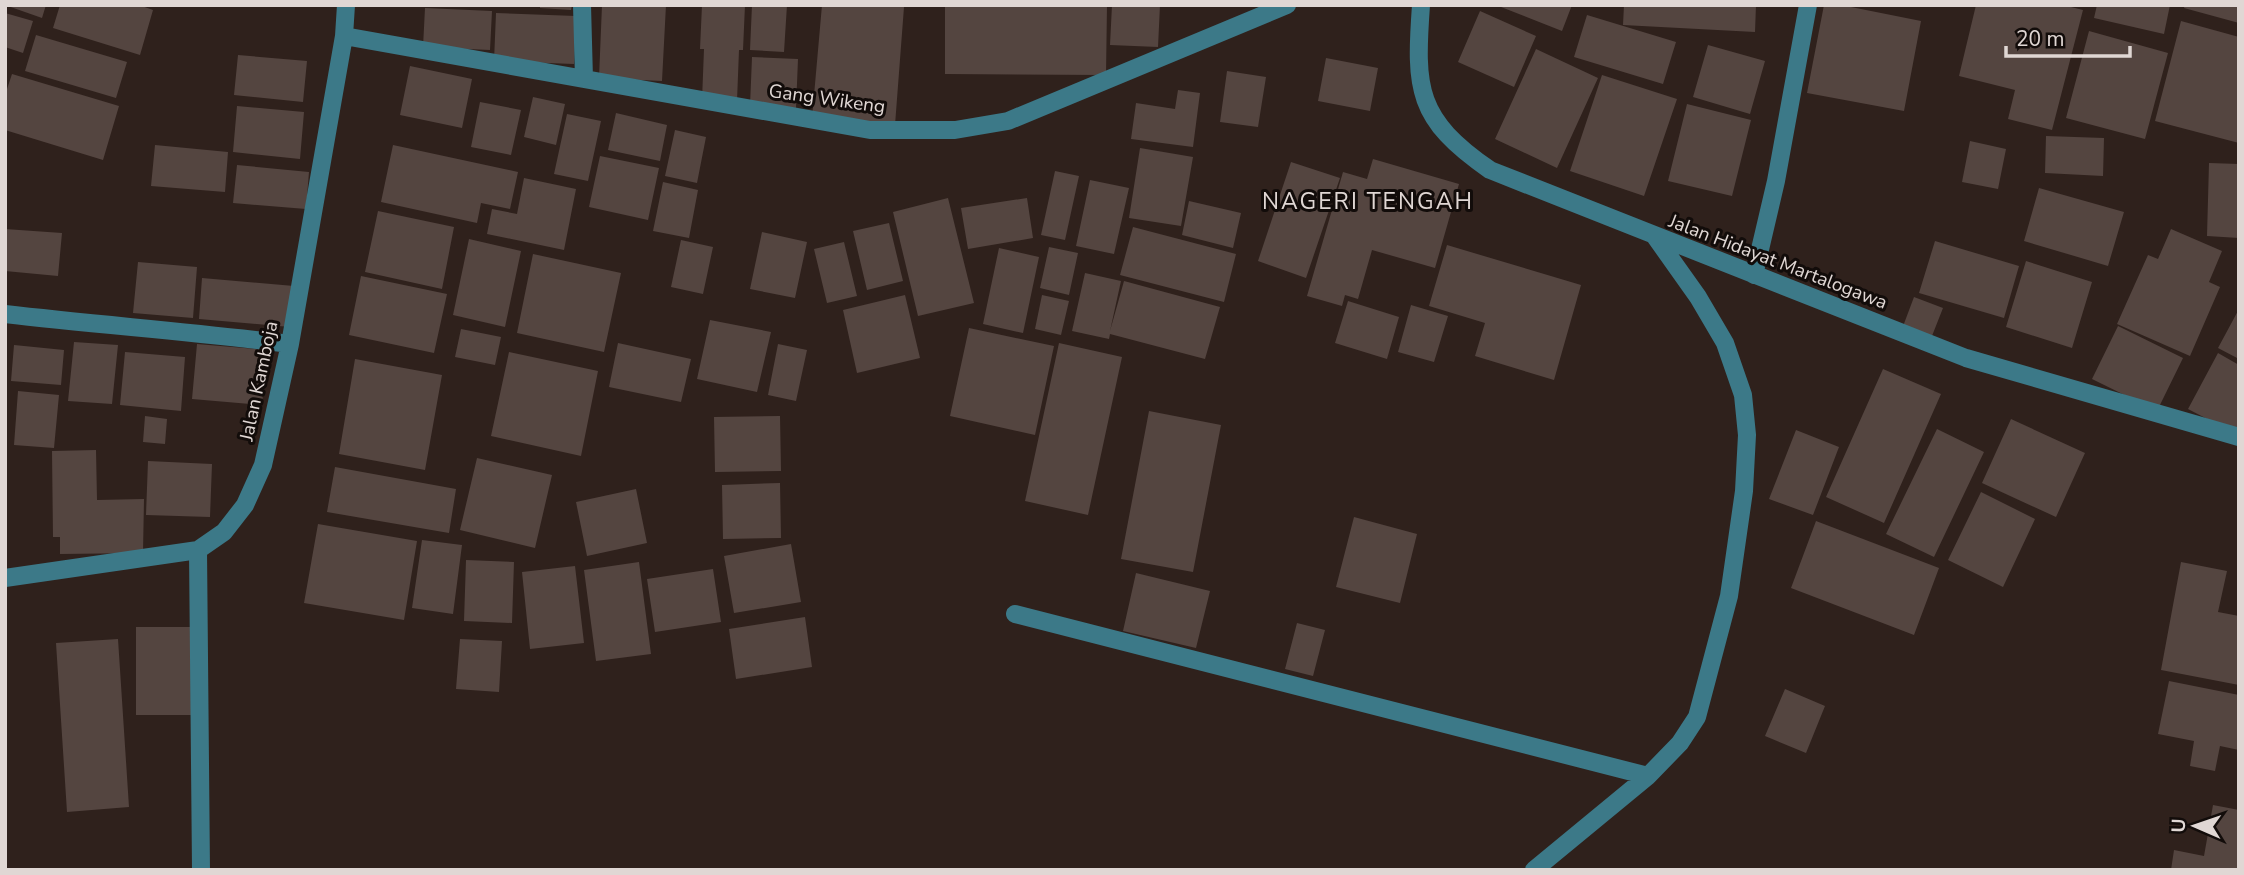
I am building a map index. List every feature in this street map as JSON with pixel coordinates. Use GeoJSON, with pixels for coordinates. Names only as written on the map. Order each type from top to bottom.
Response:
{"type":"FeatureCollection","features":[{"type":"Feature","properties":{"kind":"street","name":"Jalan Kamboja"},"geometry":{"type":"LineString","coordinates":[[5,578],[198,550],[224,532],[245,505],[263,465],[289,344],[344,36],[346,5]]}},
{"type":"Feature","properties":{"kind":"street"},"geometry":{"type":"LineString","coordinates":[[582,5],[584,79]]}},
{"type":"Feature","properties":{"kind":"street","name":"Gang Wikeng"},"geometry":{"type":"LineString","coordinates":[[344,36],[870,130],[955,130],[1007,121],[1287,5]]}},
{"type":"Feature","properties":{"kind":"street","name":"Jalan Hidayat Martalogawa"},"geometry":{"type":"LineString","coordinates":[[1421,5],[1417,62],[1426,106],[1464,152],[1490,170],[1966,358],[2239,437]]}},
{"type":"Feature","properties":{"kind":"street"},"geometry":{"type":"LineString","coordinates":[[1754,275],[1776,181],[1808,5]]}},
{"type":"Feature","properties":{"kind":"street"},"geometry":{"type":"LineString","coordinates":[[1534,870],[1648,776],[1680,743],[1697,717],[1729,596],[1744,491],[1747,435],[1743,395],[1725,343],[1698,298],[1654,235]]}},
{"type":"Feature","properties":{"kind":"street"},"geometry":{"type":"LineString","coordinates":[[5,314],[182,330],[289,344]]}},
{"type":"Feature","properties":{"kind":"street"},"geometry":{"type":"LineString","coordinates":[[198,550],[201,870]]}},
{"type":"Feature","properties":{"kind":"street"},"geometry":{"type":"LineString","coordinates":[[1015,614],[1648,776]]}},
{"type":"Feature","properties":{"kind":"building"},"geometry":{"type":"Polygon","coordinates":[[[5,5],[46,5],[42,18],[5,5]]]}},
{"type":"Feature","properties":{"kind":"building"},"geometry":{"type":"Polygon","coordinates":[[[60,5],[139,5],[153,10],[140,55],[53,28],[60,5]]]}},
{"type":"Feature","properties":{"kind":"building"},"geometry":{"type":"Polygon","coordinates":[[[540,5],[572,5],[571,10],[540,8],[540,5]]]}},
{"type":"Feature","properties":{"kind":"building"},"geometry":{"type":"Polygon","coordinates":[[[602,5],[666,5],[662,81],[599,78],[602,5]]]}},
{"type":"Feature","properties":{"kind":"building"},"geometry":{"type":"Polygon","coordinates":[[[702,5],[745,5],[743,50],[739,50],[737,101],[702,100],[702,5]]]}},
{"type":"Feature","properties":{"kind":"building"},"geometry":{"type":"Polygon","coordinates":[[[752,5],[787,5],[784,52],[750,50],[752,5]]]}},
{"type":"Feature","properties":{"kind":"building"},"geometry":{"type":"Polygon","coordinates":[[[822,5],[904,7],[895,125],[812,118],[822,5]]]}},
{"type":"Feature","properties":{"kind":"building"},"geometry":{"type":"Polygon","coordinates":[[[945,5],[1107,5],[1106,75],[945,74],[945,5]]]}},
{"type":"Feature","properties":{"kind":"building"},"geometry":{"type":"Polygon","coordinates":[[[1112,5],[1160,5],[1158,47],[1110,45],[1112,5]]]}},
{"type":"Feature","properties":{"kind":"building"},"geometry":{"type":"Polygon","coordinates":[[[1496,5],[1572,5],[1562,31],[1496,5]]]}},
{"type":"Feature","properties":{"kind":"building"},"geometry":{"type":"Polygon","coordinates":[[[1624,5],[1756,5],[1755,32],[1623,25],[1624,5]]]}},
{"type":"Feature","properties":{"kind":"building"},"geometry":{"type":"Polygon","coordinates":[[[1824,5],[1841,5],[1921,21],[1904,111],[1807,93],[1824,5]]]}},
{"type":"Feature","properties":{"kind":"building"},"geometry":{"type":"Polygon","coordinates":[[[1976,5],[2063,5],[2083,10],[2052,130],[2008,119],[2015,90],[1959,76],[1976,5]]]}},
{"type":"Feature","properties":{"kind":"building"},"geometry":{"type":"Polygon","coordinates":[[[2097,5],[2170,5],[2164,34],[2094,18],[2097,5]]]}},
{"type":"Feature","properties":{"kind":"building"},"geometry":{"type":"Polygon","coordinates":[[[2185,5],[2239,5],[2239,23],[2184,8],[2185,5]]]}},
{"type":"Feature","properties":{"kind":"building"},"geometry":{"type":"Polygon","coordinates":[[[425,8],[492,11],[490,50],[423,47],[425,8]]]}},
{"type":"Feature","properties":{"kind":"building"},"geometry":{"type":"Polygon","coordinates":[[[1480,11],[1536,36],[1514,87],[1458,62],[1480,11]]]}},
{"type":"Feature","properties":{"kind":"building"},"geometry":{"type":"Polygon","coordinates":[[[5,13],[33,21],[23,53],[5,47],[5,13]]]}},
{"type":"Feature","properties":{"kind":"building"},"geometry":{"type":"Polygon","coordinates":[[[496,13],[576,16],[574,64],[494,61],[496,13]]]}},
{"type":"Feature","properties":{"kind":"building"},"geometry":{"type":"Polygon","coordinates":[[[1587,15],[1676,42],[1663,84],[1574,57],[1587,15]]]}},
{"type":"Feature","properties":{"kind":"building"},"geometry":{"type":"Polygon","coordinates":[[[2181,21],[2239,37],[2239,143],[2155,121],[2181,21]]]}},
{"type":"Feature","properties":{"kind":"building"},"geometry":{"type":"Polygon","coordinates":[[[2089,31],[2168,53],[2145,139],[2066,118],[2089,31]]]}},
{"type":"Feature","properties":{"kind":"building"},"geometry":{"type":"Polygon","coordinates":[[[36,35],[127,62],[116,98],[25,71],[36,35]]]}},
{"type":"Feature","properties":{"kind":"building"},"geometry":{"type":"Polygon","coordinates":[[[1708,45],[1765,61],[1750,114],[1693,97],[1708,45]]]}},
{"type":"Feature","properties":{"kind":"building"},"geometry":{"type":"Polygon","coordinates":[[[1536,49],[1598,78],[1557,168],[1495,139],[1536,49]]]}},
{"type":"Feature","properties":{"kind":"building"},"geometry":{"type":"Polygon","coordinates":[[[238,55],[307,61],[303,102],[234,95],[238,55]]]}},
{"type":"Feature","properties":{"kind":"building"},"geometry":{"type":"Polygon","coordinates":[[[752,57],[798,59],[796,108],[750,106],[752,57]]]}},
{"type":"Feature","properties":{"kind":"building"},"geometry":{"type":"Polygon","coordinates":[[[1326,58],[1378,68],[1370,111],[1318,101],[1326,58]]]}},
{"type":"Feature","properties":{"kind":"building"},"geometry":{"type":"Polygon","coordinates":[[[410,66],[472,79],[462,128],[400,115],[410,66]]]}},
{"type":"Feature","properties":{"kind":"building"},"geometry":{"type":"Polygon","coordinates":[[[1227,71],[1266,77],[1258,127],[1220,122],[1227,71]]]}},
{"type":"Feature","properties":{"kind":"building"},"geometry":{"type":"Polygon","coordinates":[[[12,74],[119,106],[103,160],[5,130],[5,95],[12,74]]]}},
{"type":"Feature","properties":{"kind":"building"},"geometry":{"type":"Polygon","coordinates":[[[1602,75],[1677,99],[1644,196],[1570,171],[1602,75]]]}},
{"type":"Feature","properties":{"kind":"building"},"geometry":{"type":"Polygon","coordinates":[[[1178,90],[1200,93],[1193,147],[1131,139],[1136,103],[1175,109],[1178,90]]]}},
{"type":"Feature","properties":{"kind":"building"},"geometry":{"type":"Polygon","coordinates":[[[533,97],[565,104],[556,145],[524,137],[533,97]]]}},
{"type":"Feature","properties":{"kind":"building"},"geometry":{"type":"Polygon","coordinates":[[[480,102],[521,110],[511,155],[471,147],[480,102]]]}},
{"type":"Feature","properties":{"kind":"building"},"geometry":{"type":"Polygon","coordinates":[[[1687,104],[1751,120],[1732,196],[1668,181],[1687,104]]]}},
{"type":"Feature","properties":{"kind":"building"},"geometry":{"type":"Polygon","coordinates":[[[237,106],[304,112],[300,159],[233,152],[237,106]]]}},
{"type":"Feature","properties":{"kind":"building"},"geometry":{"type":"Polygon","coordinates":[[[616,113],[667,125],[660,161],[608,150],[616,113]]]}},
{"type":"Feature","properties":{"kind":"building"},"geometry":{"type":"Polygon","coordinates":[[[567,114],[601,121],[588,181],[554,174],[567,114]]]}},
{"type":"Feature","properties":{"kind":"building"},"geometry":{"type":"Polygon","coordinates":[[[675,130],[706,137],[697,183],[665,176],[675,130]]]}},
{"type":"Feature","properties":{"kind":"building"},"geometry":{"type":"Polygon","coordinates":[[[2046,136],[2104,138],[2103,176],[2045,173],[2046,136]]]}},
{"type":"Feature","properties":{"kind":"building"},"geometry":{"type":"Polygon","coordinates":[[[1970,141],[2006,149],[1998,189],[1962,182],[1970,141]]]}},
{"type":"Feature","properties":{"kind":"building"},"geometry":{"type":"Polygon","coordinates":[[[155,145],[228,152],[225,192],[151,186],[155,145]]]}},
{"type":"Feature","properties":{"kind":"building"},"geometry":{"type":"Polygon","coordinates":[[[393,145],[518,172],[510,209],[481,203],[477,223],[381,202],[393,145]]]}},
{"type":"Feature","properties":{"kind":"building"},"geometry":{"type":"Polygon","coordinates":[[[1140,148],[1193,157],[1181,226],[1129,218],[1140,148]]]}},
{"type":"Feature","properties":{"kind":"building"},"geometry":{"type":"Polygon","coordinates":[[[600,156],[659,168],[648,220],[589,207],[600,156]]]}},
{"type":"Feature","properties":{"kind":"building"},"geometry":{"type":"Polygon","coordinates":[[[1373,159],[1459,184],[1435,268],[1372,250],[1358,299],[1345,295],[1342,306],[1307,296],[1343,172],[1367,179],[1373,159]]]}},
{"type":"Feature","properties":{"kind":"building"},"geometry":{"type":"Polygon","coordinates":[[[1291,162],[1340,178],[1306,278],[1258,261],[1291,162]]]}},
{"type":"Feature","properties":{"kind":"building"},"geometry":{"type":"Polygon","coordinates":[[[2209,163],[2239,164],[2239,238],[2207,236],[2209,163]]]}},
{"type":"Feature","properties":{"kind":"building"},"geometry":{"type":"Polygon","coordinates":[[[237,165],[309,172],[306,209],[233,203],[237,165]]]}},
{"type":"Feature","properties":{"kind":"building"},"geometry":{"type":"Polygon","coordinates":[[[1055,171],[1079,176],[1065,240],[1041,235],[1055,171]]]}},
{"type":"Feature","properties":{"kind":"building"},"geometry":{"type":"Polygon","coordinates":[[[524,178],[576,189],[564,250],[487,234],[492,209],[517,214],[524,178]]]}},
{"type":"Feature","properties":{"kind":"building"},"geometry":{"type":"Polygon","coordinates":[[[1090,180],[1129,188],[1114,254],[1076,246],[1090,180]]]}},
{"type":"Feature","properties":{"kind":"building"},"geometry":{"type":"Polygon","coordinates":[[[663,182],[698,190],[689,238],[653,231],[663,182]]]}},
{"type":"Feature","properties":{"kind":"building"},"geometry":{"type":"Polygon","coordinates":[[[2039,188],[2124,212],[2108,266],[2024,241],[2039,188]]]}},
{"type":"Feature","properties":{"kind":"building"},"geometry":{"type":"Polygon","coordinates":[[[948,198],[974,303],[918,316],[893,212],[948,198]]]}},
{"type":"Feature","properties":{"kind":"building"},"geometry":{"type":"Polygon","coordinates":[[[1027,198],[1033,238],[968,249],[961,208],[1027,198]]]}},
{"type":"Feature","properties":{"kind":"building"},"geometry":{"type":"Polygon","coordinates":[[[1189,201],[1241,213],[1233,248],[1182,235],[1189,201]]]}},
{"type":"Feature","properties":{"kind":"building"},"geometry":{"type":"Polygon","coordinates":[[[378,211],[454,227],[442,289],[365,272],[378,211]]]}},
{"type":"Feature","properties":{"kind":"building"},"geometry":{"type":"Polygon","coordinates":[[[889,223],[903,281],[867,290],[853,231],[889,223]]]}},
{"type":"Feature","properties":{"kind":"building"},"geometry":{"type":"Polygon","coordinates":[[[1133,227],[1236,254],[1224,302],[1120,275],[1133,227]]]}},
{"type":"Feature","properties":{"kind":"building"},"geometry":{"type":"Polygon","coordinates":[[[5,229],[62,233],[58,276],[5,271],[5,229]]]}},
{"type":"Feature","properties":{"kind":"building"},"geometry":{"type":"Polygon","coordinates":[[[2171,229],[2222,251],[2209,282],[2220,287],[2190,356],[2117,324],[2148,255],[2158,259],[2171,229]]]}},
{"type":"Feature","properties":{"kind":"building"},"geometry":{"type":"Polygon","coordinates":[[[762,232],[807,242],[795,298],[750,289],[762,232]]]}},
{"type":"Feature","properties":{"kind":"building"},"geometry":{"type":"Polygon","coordinates":[[[469,239],[521,251],[505,327],[453,315],[469,239]]]}},
{"type":"Feature","properties":{"kind":"building"},"geometry":{"type":"Polygon","coordinates":[[[681,240],[713,247],[703,294],[671,287],[681,240]]]}},
{"type":"Feature","properties":{"kind":"building"},"geometry":{"type":"Polygon","coordinates":[[[1935,241],[2019,266],[2004,318],[1919,293],[1935,241]]]}},
{"type":"Feature","properties":{"kind":"building"},"geometry":{"type":"Polygon","coordinates":[[[844,242],[857,296],[827,303],[814,249],[844,242]]]}},
{"type":"Feature","properties":{"kind":"building"},"geometry":{"type":"Polygon","coordinates":[[[1447,245],[1581,285],[1554,380],[1475,356],[1485,323],[1429,306],[1447,245]]]}},
{"type":"Feature","properties":{"kind":"building"},"geometry":{"type":"Polygon","coordinates":[[[1049,247],[1078,253],[1069,295],[1040,288],[1049,247]]]}},
{"type":"Feature","properties":{"kind":"building"},"geometry":{"type":"Polygon","coordinates":[[[999,248],[1039,257],[1023,333],[983,324],[999,248]]]}},
{"type":"Feature","properties":{"kind":"building"},"geometry":{"type":"Polygon","coordinates":[[[533,254],[621,273],[604,352],[517,333],[533,254]]]}},
{"type":"Feature","properties":{"kind":"building"},"geometry":{"type":"Polygon","coordinates":[[[2026,261],[2092,282],[2072,348],[2006,327],[2026,261]]]}},
{"type":"Feature","properties":{"kind":"building"},"geometry":{"type":"Polygon","coordinates":[[[138,262],[197,267],[193,318],[133,313],[138,262]]]}},
{"type":"Feature","properties":{"kind":"building"},"geometry":{"type":"Polygon","coordinates":[[[1085,273],[1121,281],[1110,331],[1124,281],[1220,307],[1205,359],[1110,334],[1109,339],[1072,331],[1085,273]]]}},
{"type":"Feature","properties":{"kind":"building"},"geometry":{"type":"Polygon","coordinates":[[[361,276],[447,294],[434,353],[349,335],[361,276]]]}},
{"type":"Feature","properties":{"kind":"building"},"geometry":{"type":"Polygon","coordinates":[[[202,278],[294,286],[290,327],[199,319],[202,278]]]}},
{"type":"Feature","properties":{"kind":"building"},"geometry":{"type":"Polygon","coordinates":[[[905,295],[920,358],[857,373],[843,310],[905,295]]]}},
{"type":"Feature","properties":{"kind":"building"},"geometry":{"type":"Polygon","coordinates":[[[1042,295],[1069,301],[1061,335],[1035,329],[1042,295]]]}},
{"type":"Feature","properties":{"kind":"building"},"geometry":{"type":"Polygon","coordinates":[[[1914,297],[1943,308],[1930,341],[1902,329],[1914,297]]]}},
{"type":"Feature","properties":{"kind":"building"},"geometry":{"type":"Polygon","coordinates":[[[1348,301],[1399,317],[1387,359],[1335,343],[1348,301]]]}},
{"type":"Feature","properties":{"kind":"building"},"geometry":{"type":"Polygon","coordinates":[[[1411,305],[1448,316],[1434,362],[1398,352],[1411,305]]]}},
{"type":"Feature","properties":{"kind":"building"},"geometry":{"type":"Polygon","coordinates":[[[2239,309],[2239,359],[2218,348],[2239,309]]]}},
{"type":"Feature","properties":{"kind":"building"},"geometry":{"type":"Polygon","coordinates":[[[710,320],[771,332],[757,392],[697,379],[710,320]]]}},
{"type":"Feature","properties":{"kind":"building"},"geometry":{"type":"Polygon","coordinates":[[[2118,326],[2183,358],[2157,411],[2092,379],[2118,326]]]}},
{"type":"Feature","properties":{"kind":"building"},"geometry":{"type":"Polygon","coordinates":[[[969,328],[1054,346],[1035,435],[950,416],[969,328]]]}},
{"type":"Feature","properties":{"kind":"building"},"geometry":{"type":"Polygon","coordinates":[[[461,329],[501,337],[495,365],[455,357],[461,329]]]}},
{"type":"Feature","properties":{"kind":"building"},"geometry":{"type":"Polygon","coordinates":[[[74,342],[118,345],[112,404],[68,401],[74,342]]]}},
{"type":"Feature","properties":{"kind":"building"},"geometry":{"type":"Polygon","coordinates":[[[618,343],[691,359],[681,402],[609,387],[618,343]]]}},
{"type":"Feature","properties":{"kind":"building"},"geometry":{"type":"Polygon","coordinates":[[[1059,343],[1122,357],[1088,515],[1025,501],[1059,343]]]}},
{"type":"Feature","properties":{"kind":"building"},"geometry":{"type":"Polygon","coordinates":[[[197,344],[267,350],[262,405],[192,399],[197,344]]]}},
{"type":"Feature","properties":{"kind":"building"},"geometry":{"type":"Polygon","coordinates":[[[778,344],[807,350],[796,401],[768,395],[778,344]]]}},
{"type":"Feature","properties":{"kind":"building"},"geometry":{"type":"Polygon","coordinates":[[[14,345],[64,350],[61,385],[11,381],[14,345]]]}},
{"type":"Feature","properties":{"kind":"building"},"geometry":{"type":"Polygon","coordinates":[[[125,352],[185,357],[181,411],[120,405],[125,352]]]}},
{"type":"Feature","properties":{"kind":"building"},"geometry":{"type":"Polygon","coordinates":[[[509,352],[598,371],[581,456],[491,436],[509,352]]]}},
{"type":"Feature","properties":{"kind":"building"},"geometry":{"type":"Polygon","coordinates":[[[2218,353],[2239,365],[2238,435],[2188,409],[2218,353]]]}},
{"type":"Feature","properties":{"kind":"building"},"geometry":{"type":"Polygon","coordinates":[[[355,359],[442,375],[425,470],[339,454],[355,359]]]}},
{"type":"Feature","properties":{"kind":"building"},"geometry":{"type":"Polygon","coordinates":[[[1883,369],[1941,394],[1884,523],[1826,497],[1883,369]]]}},
{"type":"Feature","properties":{"kind":"building"},"geometry":{"type":"Polygon","coordinates":[[[18,391],[59,395],[54,448],[14,445],[18,391]]]}},
{"type":"Feature","properties":{"kind":"building"},"geometry":{"type":"Polygon","coordinates":[[[1149,411],[1221,425],[1193,572],[1121,559],[1149,411]]]}},
{"type":"Feature","properties":{"kind":"building"},"geometry":{"type":"Polygon","coordinates":[[[145,416],[167,419],[165,444],[143,442],[145,416]]]}},
{"type":"Feature","properties":{"kind":"building"},"geometry":{"type":"Polygon","coordinates":[[[780,416],[781,471],[715,472],[714,417],[780,416]]]}},
{"type":"Feature","properties":{"kind":"building"},"geometry":{"type":"Polygon","coordinates":[[[2011,419],[2085,453],[2056,517],[1982,483],[2011,419]]]}},
{"type":"Feature","properties":{"kind":"building"},"geometry":{"type":"Polygon","coordinates":[[[1937,429],[1984,452],[1934,557],[1886,534],[1937,429]]]}},
{"type":"Feature","properties":{"kind":"building"},"geometry":{"type":"Polygon","coordinates":[[[1796,430],[1839,447],[1813,515],[1769,499],[1796,430]]]}},
{"type":"Feature","properties":{"kind":"building"},"geometry":{"type":"Polygon","coordinates":[[[96,450],[97,500],[144,499],[143,553],[60,554],[60,537],[53,537],[52,451],[96,450]]]}},
{"type":"Feature","properties":{"kind":"building"},"geometry":{"type":"Polygon","coordinates":[[[477,458],[552,475],[535,548],[460,530],[477,458]]]}},
{"type":"Feature","properties":{"kind":"building"},"geometry":{"type":"Polygon","coordinates":[[[148,461],[212,464],[210,517],[146,515],[148,461]]]}},
{"type":"Feature","properties":{"kind":"building"},"geometry":{"type":"Polygon","coordinates":[[[335,467],[456,489],[449,533],[327,512],[335,467]]]}},
{"type":"Feature","properties":{"kind":"building"},"geometry":{"type":"Polygon","coordinates":[[[780,483],[781,538],[723,539],[722,485],[780,483]]]}},
{"type":"Feature","properties":{"kind":"building"},"geometry":{"type":"Polygon","coordinates":[[[636,489],[647,543],[587,556],[576,502],[636,489]]]}},
{"type":"Feature","properties":{"kind":"building"},"geometry":{"type":"Polygon","coordinates":[[[1981,492],[2035,519],[2003,587],[1948,560],[1981,492]]]}},
{"type":"Feature","properties":{"kind":"building"},"geometry":{"type":"Polygon","coordinates":[[[1354,517],[1417,534],[1400,603],[1336,587],[1354,517]]]}},
{"type":"Feature","properties":{"kind":"building"},"geometry":{"type":"Polygon","coordinates":[[[1816,521],[1939,568],[1914,635],[1791,588],[1816,521]]]}},
{"type":"Feature","properties":{"kind":"building"},"geometry":{"type":"Polygon","coordinates":[[[318,524],[417,541],[404,620],[304,603],[318,524]]]}},
{"type":"Feature","properties":{"kind":"building"},"geometry":{"type":"Polygon","coordinates":[[[422,540],[462,545],[453,614],[412,608],[422,540]]]}},
{"type":"Feature","properties":{"kind":"building"},"geometry":{"type":"Polygon","coordinates":[[[791,544],[801,602],[734,613],[724,556],[791,544]]]}},
{"type":"Feature","properties":{"kind":"building"},"geometry":{"type":"Polygon","coordinates":[[[466,560],[514,562],[512,623],[464,621],[466,560]]]}},
{"type":"Feature","properties":{"kind":"building"},"geometry":{"type":"Polygon","coordinates":[[[639,562],[651,654],[596,661],[584,570],[639,562]]]}},
{"type":"Feature","properties":{"kind":"building"},"geometry":{"type":"Polygon","coordinates":[[[2181,562],[2227,571],[2218,612],[2239,616],[2239,685],[2161,670],[2181,562]]]}},
{"type":"Feature","properties":{"kind":"building"},"geometry":{"type":"Polygon","coordinates":[[[575,566],[584,643],[530,649],[522,572],[575,566]]]}},
{"type":"Feature","properties":{"kind":"building"},"geometry":{"type":"Polygon","coordinates":[[[713,569],[721,622],[655,632],[647,579],[713,569]]]}},
{"type":"Feature","properties":{"kind":"building"},"geometry":{"type":"Polygon","coordinates":[[[1136,573],[1210,591],[1196,648],[1123,631],[1136,573]]]}},
{"type":"Feature","properties":{"kind":"building"},"geometry":{"type":"Polygon","coordinates":[[[805,617],[812,667],[736,679],[729,629],[805,617]]]}},
{"type":"Feature","properties":{"kind":"building"},"geometry":{"type":"Polygon","coordinates":[[[1297,623],[1325,630],[1313,676],[1285,669],[1297,623]]]}},
{"type":"Feature","properties":{"kind":"building"},"geometry":{"type":"Polygon","coordinates":[[[136,627],[194,627],[193,715],[136,715],[136,627]]]}},
{"type":"Feature","properties":{"kind":"building"},"geometry":{"type":"Polygon","coordinates":[[[118,639],[129,807],[67,812],[56,643],[118,639]]]}},
{"type":"Feature","properties":{"kind":"building"},"geometry":{"type":"Polygon","coordinates":[[[460,639],[502,641],[499,692],[456,689],[460,639]]]}},
{"type":"Feature","properties":{"kind":"building"},"geometry":{"type":"Polygon","coordinates":[[[2169,681],[2239,695],[2239,750],[2220,746],[2215,771],[2190,766],[2194,741],[2158,734],[2169,681]]]}},
{"type":"Feature","properties":{"kind":"building"},"geometry":{"type":"Polygon","coordinates":[[[1785,689],[1825,706],[1806,753],[1765,736],[1785,689]]]}},
{"type":"Feature","properties":{"kind":"building"},"geometry":{"type":"Polygon","coordinates":[[[2213,805],[2239,810],[2239,870],[2171,870],[2174,850],[2204,856],[2213,805]]]}},
{"type":"Feature","properties":{"kind":"district","name":"NAGERI TENGAH"},"geometry":{"type":"Point","coordinates":[1368,201]}}]}
